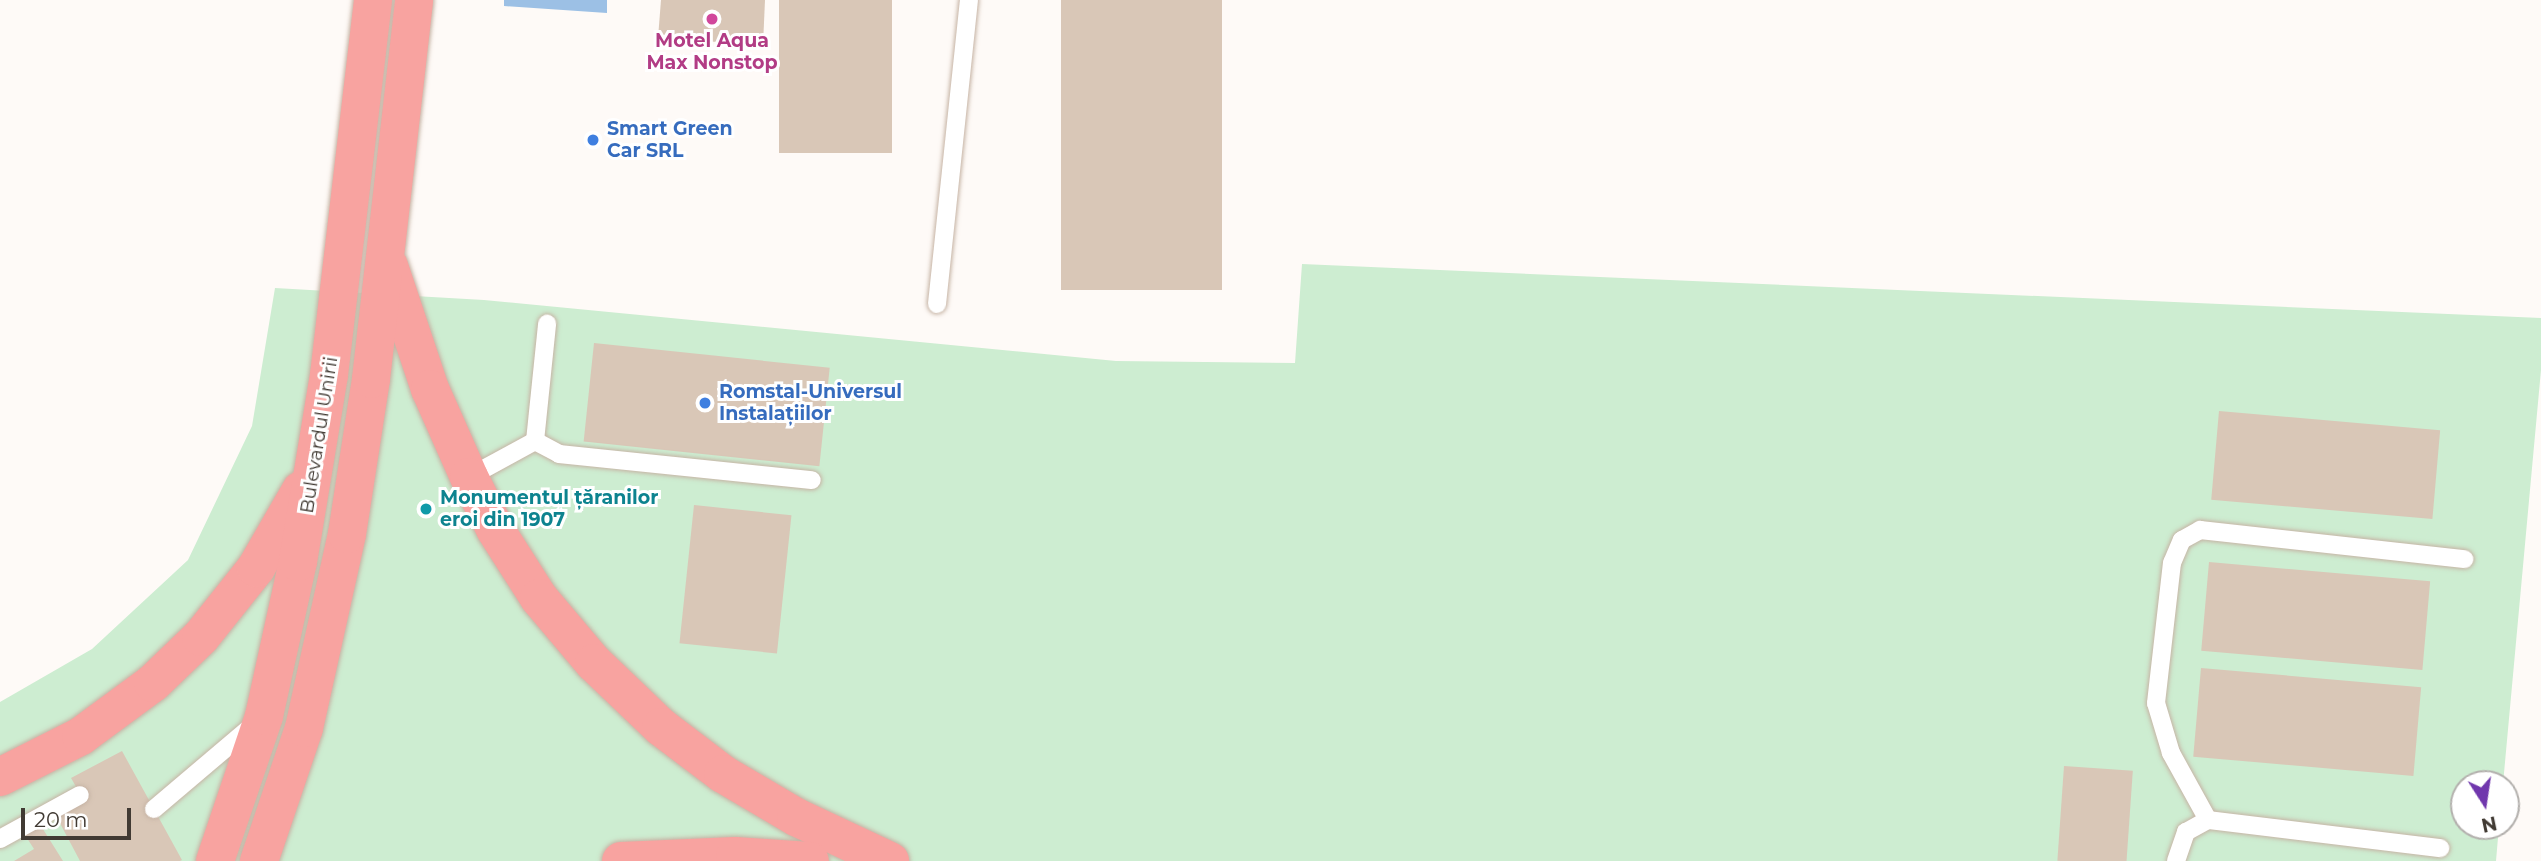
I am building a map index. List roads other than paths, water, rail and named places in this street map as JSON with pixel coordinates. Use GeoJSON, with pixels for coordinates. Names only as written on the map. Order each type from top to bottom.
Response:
{"type":"FeatureCollection","features":[{"type":"Feature","properties":{"kind":"main road","name":"Bulevardul Unirii"},"geometry":{"type":"LineString","coordinates":[[215,861],[264,716],[314,467],[329,375],[373,0]]}},
{"type":"Feature","properties":{"kind":"main road"},"geometry":{"type":"LineString","coordinates":[[259,861],[304,728],[347,534],[386,257],[414,0]]}},
{"type":"Feature","properties":{"kind":"main road"},"geometry":{"type":"LineString","coordinates":[[386,257],[430,389],[469,477],[495,529],[539,598],[594,663],[661,727],[723,774],[786,811],[890,861]]}},
{"type":"Feature","properties":{"kind":"main road"},"geometry":{"type":"LineString","coordinates":[[0,777],[81,736],[153,683],[201,638],[257,569],[314,467]]}},
{"type":"Feature","properties":{"kind":"main road"},"geometry":{"type":"LineString","coordinates":[[621,861],[735,856],[810,861]]}},
{"type":"Feature","properties":{"kind":"lane"},"geometry":{"type":"LineString","coordinates":[[937,304],[969,0]]}},
{"type":"Feature","properties":{"kind":"lane"},"geometry":{"type":"LineString","coordinates":[[535,441],[547,324]]}},
{"type":"Feature","properties":{"kind":"lane"},"geometry":{"type":"LineString","coordinates":[[469,477],[535,441]]}},
{"type":"Feature","properties":{"kind":"lane"},"geometry":{"type":"LineString","coordinates":[[535,441],[559,454],[812,480]]}},
{"type":"Feature","properties":{"kind":"lane"},"geometry":{"type":"LineString","coordinates":[[2208,820],[2171,753],[2156,703],[2172,563],[2182,540],[2200,530],[2464,559]]}},
{"type":"Feature","properties":{"kind":"lane"},"geometry":{"type":"LineString","coordinates":[[154,809],[264,716]]}},
{"type":"Feature","properties":{"kind":"lane"},"geometry":{"type":"LineString","coordinates":[[0,839],[80,795]]}},
{"type":"Feature","properties":{"kind":"lane"},"geometry":{"type":"LineString","coordinates":[[2176,861],[2186,832],[2208,820],[2440,848]]}},
{"type":"Feature","properties":{"kind":"water"},"geometry":{"type":"Polygon","coordinates":[[[504,0],[607,0],[607,13],[504,6],[504,0]]]}},
{"type":"Feature","properties":{"kind":"place","name":"Motel Aqua Max Nonstop"},"geometry":{"type":"Point","coordinates":[712,19]}},
{"type":"Feature","properties":{"kind":"place","name":"Smart Green Car SRL"},"geometry":{"type":"Point","coordinates":[593,140]}},
{"type":"Feature","properties":{"kind":"place","name":"Romstal-Universul Instalațiilor"},"geometry":{"type":"Point","coordinates":[705,403]}},
{"type":"Feature","properties":{"kind":"place","name":"Monumentul țăranilor eroi din 1907"},"geometry":{"type":"Point","coordinates":[426,509]}}]}
